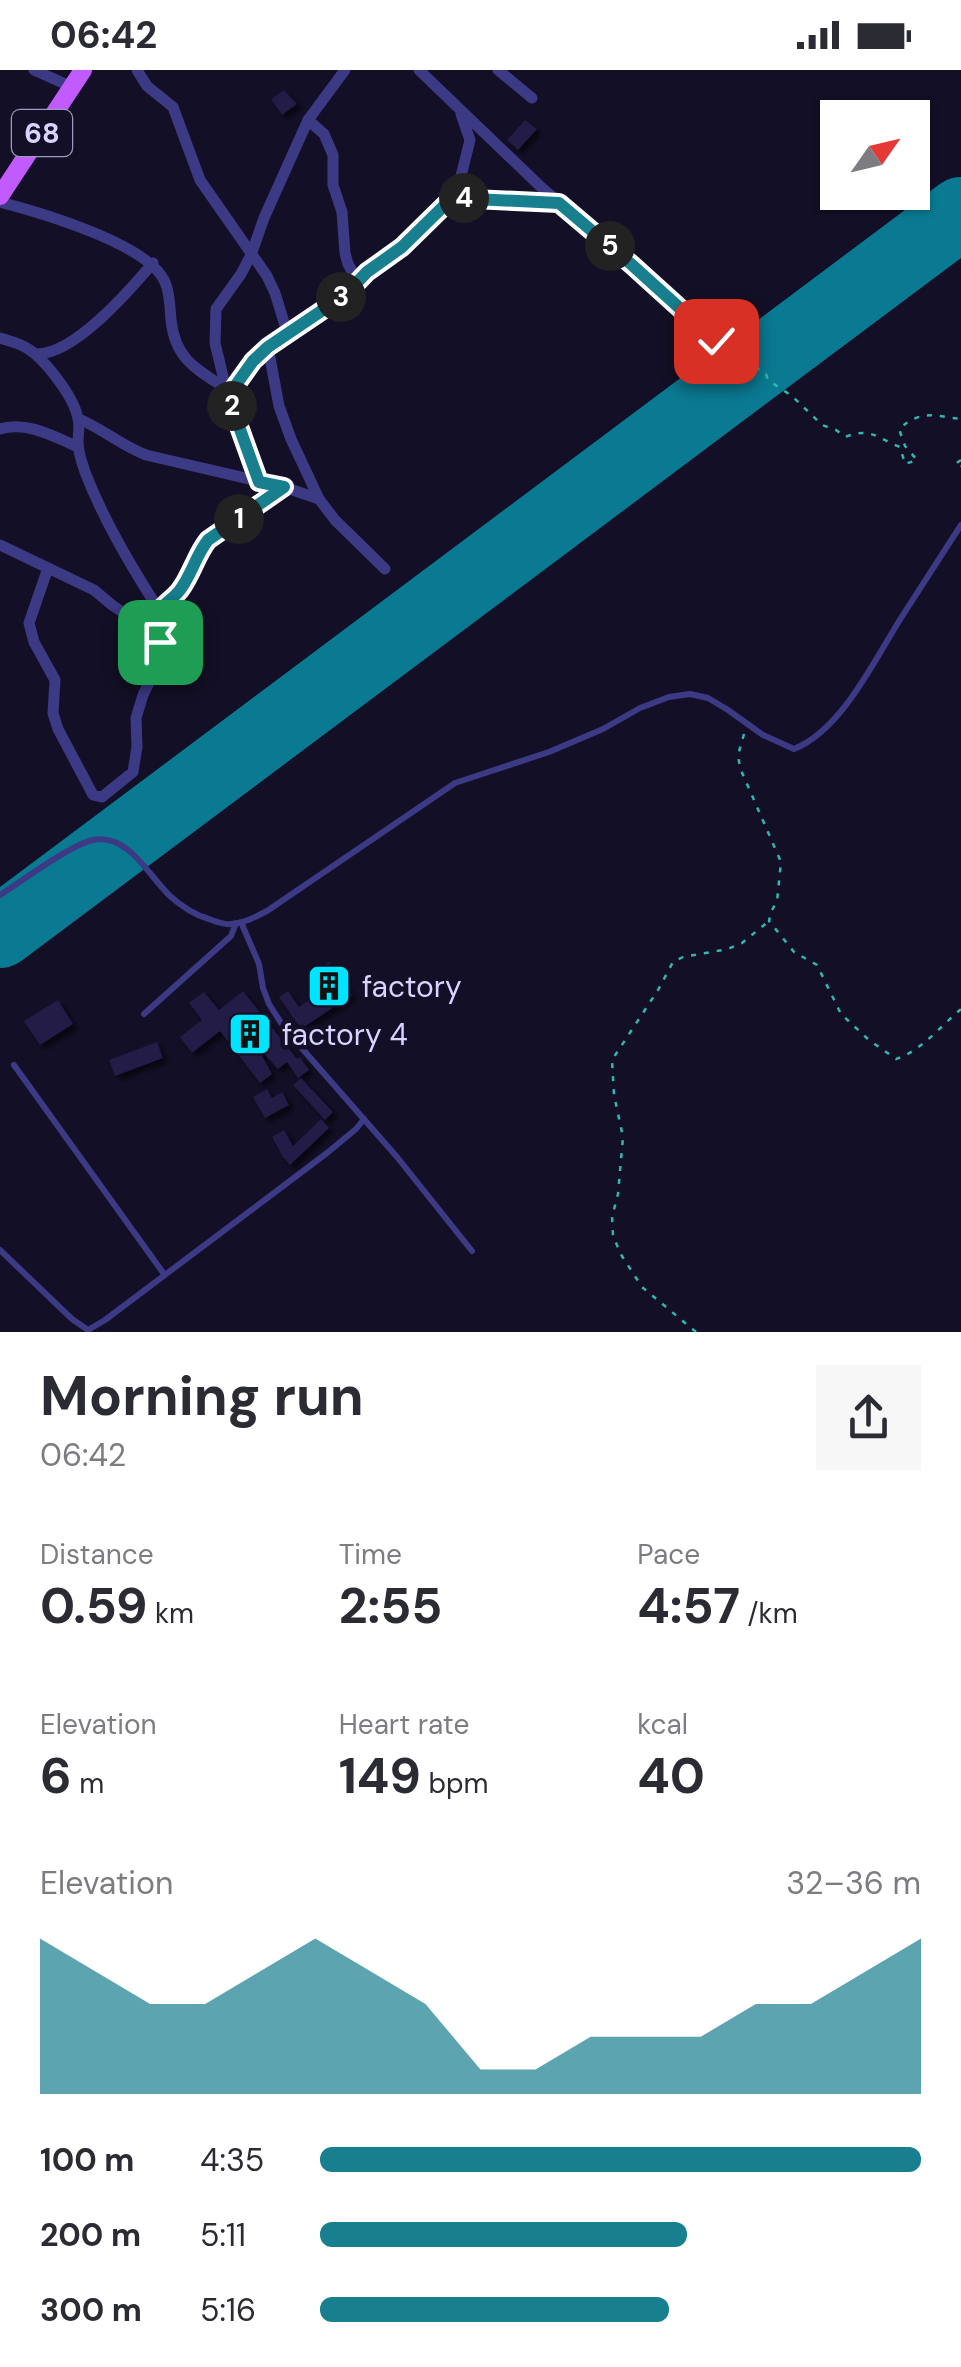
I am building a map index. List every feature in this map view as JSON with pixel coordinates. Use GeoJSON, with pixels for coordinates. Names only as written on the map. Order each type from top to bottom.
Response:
{"type":"FeatureCollection","features":[{"type":"Feature","properties":{"kind":"main road","name":"68"},"geometry":{"type":"LineString","coordinates":[[0,199],[83,70]]}},
{"type":"Feature","properties":{"kind":"street"},"geometry":{"type":"LineString","coordinates":[[34,70],[72,87]]}},
{"type":"Feature","properties":{"kind":"street"},"geometry":{"type":"LineString","coordinates":[[137,70],[147,86],[173,107],[200,180],[267,276],[288,332]]}},
{"type":"Feature","properties":{"kind":"street"},"geometry":{"type":"LineString","coordinates":[[259,482],[215,343],[216,309],[251,256],[308,120],[345,70]]}},
{"type":"Feature","properties":{"kind":"street"},"geometry":{"type":"LineString","coordinates":[[419,70],[559,203],[716,341]]}},
{"type":"Feature","properties":{"kind":"street"},"geometry":{"type":"LineString","coordinates":[[498,70],[532,98]]}},
{"type":"Feature","properties":{"kind":"street"},"geometry":{"type":"LineString","coordinates":[[228,393],[268,347],[345,295],[452,198],[462,176],[470,140],[460,111]]}},
{"type":"Feature","properties":{"kind":"street"},"geometry":{"type":"LineString","coordinates":[[308,120],[324,134],[333,155],[333,185],[342,212],[345,253],[358,280]]}},
{"type":"Feature","properties":{"kind":"street"},"geometry":{"type":"LineString","coordinates":[[452,198],[559,203]]}},
{"type":"Feature","properties":{"kind":"street"},"geometry":{"type":"LineString","coordinates":[[0,199],[120,244],[153,264],[167,285],[172,334],[178,350],[191,366],[228,393]]}},
{"type":"Feature","properties":{"kind":"street"},"geometry":{"type":"LineString","coordinates":[[36,354],[58,350],[112,310],[153,264]]}},
{"type":"Feature","properties":{"kind":"street"},"geometry":{"type":"LineString","coordinates":[[0,338],[36,354],[73,404],[84,470],[105,517],[159,610]]}},
{"type":"Feature","properties":{"kind":"street"},"geometry":{"type":"LineString","coordinates":[[268,347],[279,406],[319,499],[384,569]]}},
{"type":"Feature","properties":{"kind":"street"},"geometry":{"type":"LineString","coordinates":[[78,420],[146,455],[284,487],[319,499]]}},
{"type":"Feature","properties":{"kind":"street"},"geometry":{"type":"LineString","coordinates":[[0,429],[14,425],[41,430],[78,447]]}},
{"type":"Feature","properties":{"kind":"street"},"geometry":{"type":"LineString","coordinates":[[153,634],[159,610],[184,585],[208,540],[284,487]]}},
{"type":"Feature","properties":{"kind":"street"},"geometry":{"type":"LineString","coordinates":[[0,545],[94,590],[153,634],[163,648],[136,718],[133,772],[102,797],[94,795],[58,729],[53,713],[55,680],[34,642],[29,623],[48,568]]}},
{"type":"Feature","properties":{"kind":"lane"},"geometry":{"type":"LineString","coordinates":[[0,895],[80,844],[107,840],[129,851],[187,909],[224,924],[238,923],[267,911],[456,783],[549,752],[670,697],[690,694],[708,698],[762,735],[794,748],[805,744],[826,728],[852,696],[961,526]]}},
{"type":"Feature","properties":{"kind":"lane"},"geometry":{"type":"LineString","coordinates":[[144,1014],[231,936],[238,923]]}},
{"type":"Feature","properties":{"kind":"lane"},"geometry":{"type":"LineString","coordinates":[[238,923],[259,964],[269,1004],[285,1029],[364,1118],[472,1251]]}},
{"type":"Feature","properties":{"kind":"lane"},"geometry":{"type":"LineString","coordinates":[[14,1065],[164,1274]]}},
{"type":"Feature","properties":{"kind":"lane"},"geometry":{"type":"LineString","coordinates":[[0,1250],[88,1330],[327,1153],[364,1118]]}},
{"type":"Feature","properties":{"kind":"path"},"geometry":{"type":"LineString","coordinates":[[756,367],[822,425],[846,438],[859,432],[872,433],[900,447],[906,464],[917,460],[904,446],[899,430],[909,420],[917,415],[961,418]]}},
{"type":"Feature","properties":{"kind":"path"},"geometry":{"type":"LineString","coordinates":[[747,723],[738,755],[740,768],[780,862],[777,901],[770,921],[794,952],[817,965],[841,1014],[896,1060],[961,1010]]}},
{"type":"Feature","properties":{"kind":"path"},"geometry":{"type":"LineString","coordinates":[[696,1332],[642,1287],[613,1234],[623,1138],[612,1060],[673,962],[728,950],[770,921]]}},
{"type":"Feature","properties":{"kind":"building"},"geometry":{"type":"Polygon","coordinates":[[[284,90],[297,104],[282,115],[271,99],[284,90]]]}},
{"type":"Feature","properties":{"kind":"building"},"geometry":{"type":"Polygon","coordinates":[[[525,120],[537,129],[518,150],[507,140],[525,120]]]}},
{"type":"Feature","properties":{"kind":"building"},"geometry":{"type":"Polygon","coordinates":[[[329,962],[352,995],[301,1029],[279,997],[288,991],[299,1007],[318,994],[307,978],[329,962]]]}},
{"type":"Feature","properties":{"kind":"building","name":"factory 4"},"geometry":{"type":"Polygon","coordinates":[[[243,991],[309,1070],[298,1078],[287,1062],[278,1069],[263,1053],[272,1074],[260,1083],[220,1031],[192,1053],[180,1037],[202,1020],[189,1003],[204,992],[219,1010],[243,991]]]}},
{"type":"Feature","properties":{"kind":"building"},"geometry":{"type":"Polygon","coordinates":[[[58,1000],[73,1024],[40,1045],[24,1021],[58,1000]]]}},
{"type":"Feature","properties":{"kind":"building"},"geometry":{"type":"Polygon","coordinates":[[[157,1042],[163,1058],[115,1076],[109,1060],[157,1042]]]}},
{"type":"Feature","properties":{"kind":"building"},"geometry":{"type":"Polygon","coordinates":[[[301,1078],[333,1112],[325,1120],[293,1085],[301,1078]]]}},
{"type":"Feature","properties":{"kind":"building"},"geometry":{"type":"Polygon","coordinates":[[[267,1089],[272,1098],[282,1092],[289,1105],[265,1118],[253,1097],[267,1089]]]}},
{"type":"Feature","properties":{"kind":"building"},"geometry":{"type":"Polygon","coordinates":[[[321,1119],[329,1128],[290,1165],[272,1137],[284,1130],[293,1146],[321,1119]]]}},
{"type":"Feature","properties":{"kind":"runway"},"geometry":{"type":"LineString","coordinates":[[0,932],[961,213]]}},
{"type":"Feature","properties":{"kind":"place","name":"factory"},"geometry":{"type":"Point","coordinates":[329,986]}},
{"type":"Feature","properties":{"kind":"place","name":"factory 4"},"geometry":{"type":"Point","coordinates":[250,1034]}},
{"type":"Feature","properties":{"kind":"route"},"geometry":{"type":"LineString","coordinates":[[160,642],[152,626],[159,610],[184,585],[200,550],[219,530],[284,487],[259,482],[228,396],[268,347],[345,295],[367,272],[427,225],[452,198],[559,203],[716,341]]}}]}
